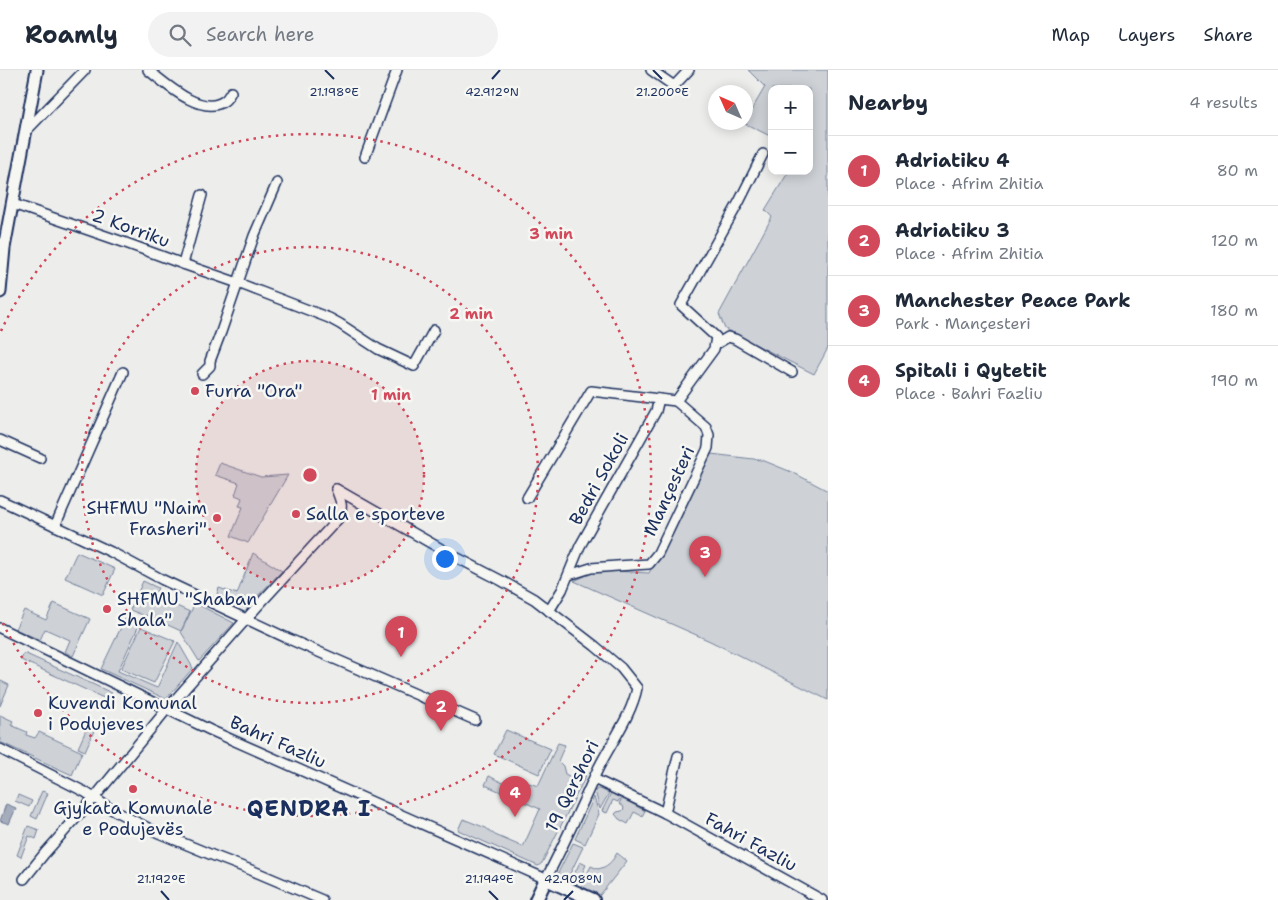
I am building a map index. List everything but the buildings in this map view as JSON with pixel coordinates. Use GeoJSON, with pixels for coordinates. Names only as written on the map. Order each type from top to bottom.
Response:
{"type":"FeatureCollection","features":[{"type":"Feature","properties":{"kind":"main road","name":"19 Qershori"},"geometry":{"type":"LineString","coordinates":[[536,900],[546,879]]}},
{"type":"Feature","properties":{"kind":"main road"},"geometry":{"type":"LineString","coordinates":[[546,879],[593,900]]}},
{"type":"Feature","properties":{"kind":"street"},"geometry":{"type":"LineString","coordinates":[[0,292],[5,260],[4,248],[37,70]]}},
{"type":"Feature","properties":{"kind":"street"},"geometry":{"type":"LineString","coordinates":[[25,131],[85,70]]}},
{"type":"Feature","properties":{"kind":"street"},"geometry":{"type":"LineString","coordinates":[[148,70],[185,98],[206,105],[225,101],[231,92]]}},
{"type":"Feature","properties":{"kind":"street"},"geometry":{"type":"LineString","coordinates":[[365,157],[397,70]]}},
{"type":"Feature","properties":{"kind":"street"},"geometry":{"type":"LineString","coordinates":[[651,70],[674,86],[689,70]]}},
{"type":"Feature","properties":{"kind":"street"},"geometry":{"type":"LineString","coordinates":[[527,498],[591,391],[676,401],[714,349],[716,337],[681,305],[739,202],[763,154]]}},
{"type":"Feature","properties":{"kind":"street"},"geometry":{"type":"LineString","coordinates":[[202,374],[210,366],[210,361],[254,236],[277,183]]}},
{"type":"Feature","properties":{"kind":"street"},"geometry":{"type":"LineString","coordinates":[[183,264],[202,195]]}},
{"type":"Feature","properties":{"kind":"street","name":"2 Korriku"},"geometry":{"type":"LineString","coordinates":[[13,204],[238,283],[329,318],[378,349],[414,366],[434,330]]}},
{"type":"Feature","properties":{"kind":"street"},"geometry":{"type":"LineString","coordinates":[[715,345],[728,337],[735,339],[792,372]]}},
{"type":"Feature","properties":{"kind":"street"},"geometry":{"type":"LineString","coordinates":[[55,526],[123,372]]}},
{"type":"Feature","properties":{"kind":"street","name":"Bedri Sokoli"},"geometry":{"type":"LineString","coordinates":[[569,575],[580,546],[656,411],[659,399]]}},
{"type":"Feature","properties":{"kind":"street","name":"Mançesteri"},"geometry":{"type":"LineString","coordinates":[[569,575],[591,568],[649,564],[658,553],[708,448],[709,435],[706,427],[676,401]]}},
{"type":"Feature","properties":{"kind":"street"},"geometry":{"type":"LineString","coordinates":[[0,440],[40,458]]}},
{"type":"Feature","properties":{"kind":"street"},"geometry":{"type":"LineString","coordinates":[[24,879],[167,709],[338,519],[342,510],[336,489],[534,599],[549,611],[569,575]]}},
{"type":"Feature","properties":{"kind":"street"},"geometry":{"type":"LineString","coordinates":[[0,500],[247,619],[475,720]]}},
{"type":"Feature","properties":{"kind":"street","name":"19 Qershori"},"geometry":{"type":"LineString","coordinates":[[546,879],[635,698],[637,688],[621,668],[549,611]]}},
{"type":"Feature","properties":{"kind":"street","name":"Bahri Fazliu"},"geometry":{"type":"LineString","coordinates":[[0,628],[210,730],[546,879]]}},
{"type":"Feature","properties":{"kind":"street"},"geometry":{"type":"LineString","coordinates":[[0,749],[85,792],[111,809],[154,831],[322,900]]}},
{"type":"Feature","properties":{"kind":"street"},"geometry":{"type":"LineString","coordinates":[[665,813],[678,756]]}},
{"type":"Feature","properties":{"kind":"street","name":"Fahri Fazliu"},"geometry":{"type":"LineString","coordinates":[[594,779],[665,813],[822,900]]}},
{"type":"Feature","properties":{"kind":"shaded area"},"geometry":{"type":"Polygon","coordinates":[[[748,70],[828,70],[828,348],[814,374],[725,329],[719,314],[772,217],[765,210],[787,175],[813,175],[813,85],[768,85],[768,135],[753,128],[753,108],[765,87],[748,70]]]}},
{"type":"Feature","properties":{"kind":"shaded area"},"geometry":{"type":"Polygon","coordinates":[[[711,454],[762,460],[794,473],[828,491],[828,700],[710,641],[574,581],[598,570],[649,573],[711,454]]]}},
{"type":"Feature","properties":{"kind":"shaded area"},"geometry":{"type":"Polygon","coordinates":[[[220,463],[261,477],[288,475],[248,543],[231,536],[243,507],[239,506],[242,498],[235,495],[239,483],[215,475],[220,463]]]}},
{"type":"Feature","properties":{"kind":"shaded area"},"geometry":{"type":"Polygon","coordinates":[[[77,552],[115,569],[103,595],[65,578],[77,552]]]}},
{"type":"Feature","properties":{"kind":"shaded area"},"geometry":{"type":"Polygon","coordinates":[[[253,553],[282,571],[246,608],[217,594],[219,588],[237,594],[253,553]]]}},
{"type":"Feature","properties":{"kind":"shaded area"},"geometry":{"type":"Polygon","coordinates":[[[143,581],[158,588],[154,596],[190,612],[181,631],[130,610],[143,581]]]}},
{"type":"Feature","properties":{"kind":"shaded area"},"geometry":{"type":"Polygon","coordinates":[[[54,603],[90,619],[73,656],[65,652],[70,640],[45,629],[40,640],[15,629],[24,610],[46,620],[54,603]]]}},
{"type":"Feature","properties":{"kind":"shaded area"},"geometry":{"type":"Polygon","coordinates":[[[195,603],[234,623],[199,661],[181,632],[195,603]]]}},
{"type":"Feature","properties":{"kind":"shaded area"},"geometry":{"type":"Polygon","coordinates":[[[125,619],[139,625],[118,671],[157,688],[178,642],[193,668],[166,699],[101,669],[125,619]]]}},
{"type":"Feature","properties":{"kind":"shaded area"},"geometry":{"type":"Polygon","coordinates":[[[141,627],[175,641],[154,683],[121,669],[141,627]]]}},
{"type":"Feature","properties":{"kind":"shaded area"},"geometry":{"type":"Polygon","coordinates":[[[24,653],[112,693],[108,700],[21,660],[24,653]]]}},
{"type":"Feature","properties":{"kind":"shaded area"},"geometry":{"type":"Polygon","coordinates":[[[0,682],[9,685],[0,706],[0,682]]]}},
{"type":"Feature","properties":{"kind":"shaded area"},"geometry":{"type":"Polygon","coordinates":[[[0,715],[13,721],[11,725],[27,732],[26,735],[35,738],[39,732],[82,752],[72,775],[0,742],[0,715]]]}},
{"type":"Feature","properties":{"kind":"shaded area"},"geometry":{"type":"Polygon","coordinates":[[[90,721],[97,724],[85,751],[78,748],[90,721]]]}},
{"type":"Feature","properties":{"kind":"shaded area"},"geometry":{"type":"Polygon","coordinates":[[[506,730],[551,749],[539,774],[494,754],[506,730]]]}},
{"type":"Feature","properties":{"kind":"shaded area"},"geometry":{"type":"Polygon","coordinates":[[[558,743],[565,745],[558,761],[563,766],[565,774],[573,778],[577,768],[586,776],[542,863],[538,866],[458,830],[463,819],[486,828],[495,835],[523,847],[540,809],[485,785],[489,776],[525,794],[529,783],[538,786],[558,743]]]}},
{"type":"Feature","properties":{"kind":"shaded area"},"geometry":{"type":"Polygon","coordinates":[[[597,789],[609,793],[600,809],[595,791],[597,789]]]}},
{"type":"Feature","properties":{"kind":"shaded area"},"geometry":{"type":"Polygon","coordinates":[[[42,791],[48,793],[37,819],[31,816],[42,791]]]}},
{"type":"Feature","properties":{"kind":"shaded area"},"geometry":{"type":"Polygon","coordinates":[[[611,793],[620,798],[618,802],[613,800],[607,813],[602,811],[611,793]]]}},
{"type":"Feature","properties":{"kind":"shaded area"},"geometry":{"type":"Polygon","coordinates":[[[18,795],[32,801],[29,807],[15,801],[18,795]]]}},
{"type":"Feature","properties":{"kind":"shaded area"},"geometry":{"type":"Polygon","coordinates":[[[594,797],[599,814],[585,844],[575,839],[594,797]]]}},
{"type":"Feature","properties":{"kind":"shaded area"},"geometry":{"type":"Polygon","coordinates":[[[622,798],[645,811],[642,816],[634,812],[628,824],[619,819],[615,814],[624,809],[619,804],[622,798]]]}},
{"type":"Feature","properties":{"kind":"shaded area"},"geometry":{"type":"Polygon","coordinates":[[[28,826],[39,830],[36,839],[29,836],[21,857],[17,855],[28,826]]]}},
{"type":"Feature","properties":{"kind":"shaded area"},"geometry":{"type":"Polygon","coordinates":[[[573,843],[583,847],[567,880],[557,875],[573,843]]]}},
{"type":"Feature","properties":{"kind":"shaded area"},"geometry":{"type":"Polygon","coordinates":[[[617,853],[627,861],[600,895],[581,886],[591,866],[598,869],[604,867],[617,853]]]}},
{"type":"Feature","properties":{"kind":"shaded area"},"geometry":{"type":"Polygon","coordinates":[[[580,862],[586,865],[577,884],[571,881],[580,862]]]}},
{"type":"Feature","properties":{"kind":"water"},"geometry":{"type":"Polygon","coordinates":[[[6,804],[16,808],[9,824],[0,821],[6,804]]]}},
{"type":"Feature","properties":{"kind":"place","name":"Furra \"Ora\""},"geometry":{"type":"Point","coordinates":[195,391]}},
{"type":"Feature","properties":{"kind":"place","name":"Salla e sporteve"},"geometry":{"type":"Point","coordinates":[296,514]}},
{"type":"Feature","properties":{"kind":"place","name":"SHFMU \"Naim Frasheri\""},"geometry":{"type":"Point","coordinates":[217,518]}},
{"type":"Feature","properties":{"kind":"place","name":"Manchester Peace Park"},"geometry":{"type":"Point","coordinates":[705,577]}},
{"type":"Feature","properties":{"kind":"place","name":"SHFMU \"Shaban Shala\""},"geometry":{"type":"Point","coordinates":[107,609]}},
{"type":"Feature","properties":{"kind":"place","name":"Adriatiku 4"},"geometry":{"type":"Point","coordinates":[401,657]}},
{"type":"Feature","properties":{"kind":"place","name":"Kuvendi Komunal i Podujeves"},"geometry":{"type":"Point","coordinates":[38,713]}},
{"type":"Feature","properties":{"kind":"place","name":"Adriatiku 3"},"geometry":{"type":"Point","coordinates":[441,731]}},
{"type":"Feature","properties":{"kind":"place","name":"Gjykata Komunale e Podujevës"},"geometry":{"type":"Point","coordinates":[133,789]}},
{"type":"Feature","properties":{"kind":"place","name":"Spitali i Qytetit"},"geometry":{"type":"Point","coordinates":[515,817]}},
{"type":"Feature","properties":{"kind":"district","name":"QENDRA I"},"geometry":{"type":"Point","coordinates":[309,808]}}]}
